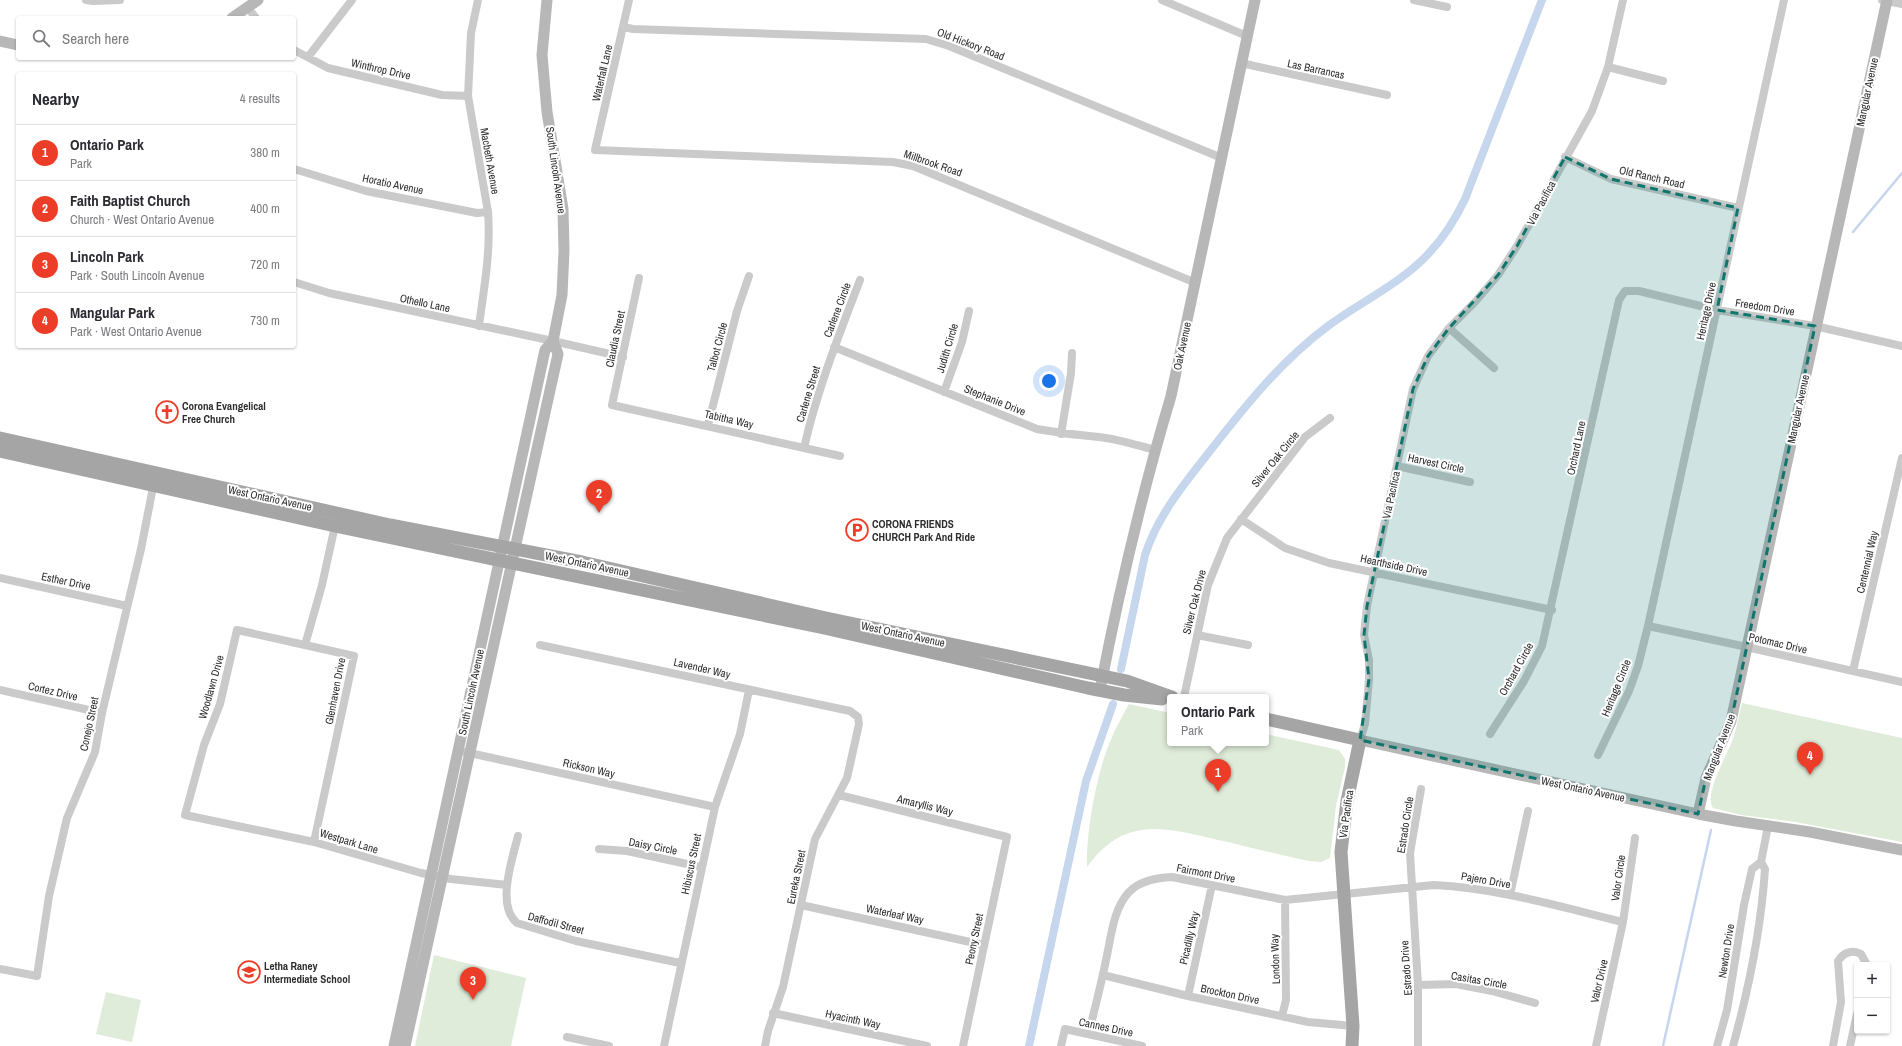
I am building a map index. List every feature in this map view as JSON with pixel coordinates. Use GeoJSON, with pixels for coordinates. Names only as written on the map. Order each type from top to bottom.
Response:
{"type":"FeatureCollection","features":[{"type":"Feature","properties":{"kind":"main road"},"geometry":{"type":"LineString","coordinates":[[235,16],[258,0]]}},
{"type":"Feature","properties":{"kind":"main road","name":"South Lincoln Avenue"},"geometry":{"type":"LineString","coordinates":[[405,1046],[437,876],[508,548],[545,350],[553,341],[562,295],[563,209],[547,112],[542,56],[547,0]]}},
{"type":"Feature","properties":{"kind":"main road","name":"Oak Avenue"},"geometry":{"type":"LineString","coordinates":[[1100,690],[1128,556],[1155,450],[1171,396],[1255,0]]}},
{"type":"Feature","properties":{"kind":"main road","name":"Mangular Avenue"},"geometry":{"type":"LineString","coordinates":[[1698,814],[1706,778],[1731,721],[1885,0]]}},
{"type":"Feature","properties":{"kind":"main road"},"geometry":{"type":"LineString","coordinates":[[0,41],[16,45]]}},
{"type":"Feature","properties":{"kind":"main road","name":"West Ontario Avenue"},"geometry":{"type":"LineString","coordinates":[[0,438],[334,526],[824,628],[1124,695],[1167,699]]}},
{"type":"Feature","properties":{"kind":"main road","name":"West Ontario Avenue"},"geometry":{"type":"LineString","coordinates":[[0,451],[337,513],[390,525],[589,564],[826,618],[1127,681],[1167,695]]}},
{"type":"Feature","properties":{"kind":"main road","name":"West Ontario Avenue"},"geometry":{"type":"LineString","coordinates":[[1269,720],[1698,814],[1810,832],[1902,850]]}},
{"type":"Feature","properties":{"kind":"main road","name":"Via Pacifica"},"geometry":{"type":"LineString","coordinates":[[1352,1046],[1353,1026],[1341,852],[1347,801],[1360,740]]}},
{"type":"Feature","properties":{"kind":"main road","name":"South Lincoln Avenue"},"geometry":{"type":"LineString","coordinates":[[394,1046],[437,876]]}},
{"type":"Feature","properties":{"kind":"street"},"geometry":{"type":"LineString","coordinates":[[86,0],[120,0]]}},
{"type":"Feature","properties":{"kind":"street"},"geometry":{"type":"LineString","coordinates":[[308,57],[352,0]]}},
{"type":"Feature","properties":{"kind":"street","name":"Macbeth Avenue"},"geometry":{"type":"LineString","coordinates":[[478,0],[472,33],[468,96],[490,231],[488,269],[479,326]]}},
{"type":"Feature","properties":{"kind":"street","name":"Waterfall Lane"},"geometry":{"type":"LineString","coordinates":[[595,150],[629,0]]}},
{"type":"Feature","properties":{"kind":"street"},"geometry":{"type":"LineString","coordinates":[[1162,0],[1247,36]]}},
{"type":"Feature","properties":{"kind":"street"},"geometry":{"type":"LineString","coordinates":[[1414,0],[1446,7]]}},
{"type":"Feature","properties":{"kind":"street","name":"Via Pacifica"},"geometry":{"type":"LineString","coordinates":[[1360,740],[1365,724],[1369,679],[1369,660],[1364,635],[1367,606],[1414,389],[1428,356],[1449,328],[1475,302],[1498,275],[1517,246],[1565,157],[1592,112],[1608,68],[1623,0]]}},
{"type":"Feature","properties":{"kind":"street","name":"Heritage Drive"},"geometry":{"type":"LineString","coordinates":[[1648,626],[1784,0]]}},
{"type":"Feature","properties":{"kind":"street"},"geometry":{"type":"LineString","coordinates":[[1885,0],[1902,4]]}},
{"type":"Feature","properties":{"kind":"street"},"geometry":{"type":"LineString","coordinates":[[248,8],[254,16]]}},
{"type":"Feature","properties":{"kind":"street","name":"Old Hickory Road"},"geometry":{"type":"LineString","coordinates":[[623,27],[633,29],[926,39],[949,46],[1222,158]]}},
{"type":"Feature","properties":{"kind":"street","name":"Winthrop Drive"},"geometry":{"type":"LineString","coordinates":[[296,51],[328,68],[442,95],[468,96]]}},
{"type":"Feature","properties":{"kind":"street","name":"Las Barrancas"},"geometry":{"type":"LineString","coordinates":[[1241,63],[1387,95]]}},
{"type":"Feature","properties":{"kind":"street"},"geometry":{"type":"LineString","coordinates":[[1608,68],[1663,81]]}},
{"type":"Feature","properties":{"kind":"street","name":"Millbrook Road"},"geometry":{"type":"LineString","coordinates":[[595,150],[893,162],[913,166],[1196,282]]}},
{"type":"Feature","properties":{"kind":"street","name":"Old Ranch Road"},"geometry":{"type":"LineString","coordinates":[[1565,157],[1611,180],[1738,208]]}},
{"type":"Feature","properties":{"kind":"street","name":"Horatio Avenue"},"geometry":{"type":"LineString","coordinates":[[296,169],[366,191],[477,213],[488,212]]}},
{"type":"Feature","properties":{"kind":"street","name":"Talbot Circle"},"geometry":{"type":"LineString","coordinates":[[708,425],[737,311],[749,276]]}},
{"type":"Feature","properties":{"kind":"street","name":"Claudia Street"},"geometry":{"type":"LineString","coordinates":[[612,405],[639,278]]}},
{"type":"Feature","properties":{"kind":"street","name":"Carlene Circle"},"geometry":{"type":"LineString","coordinates":[[834,347],[860,280]]}},
{"type":"Feature","properties":{"kind":"street","name":"Othello Lane"},"geometry":{"type":"LineString","coordinates":[[296,283],[329,293],[623,357]]}},
{"type":"Feature","properties":{"kind":"street","name":"Freedom Drive"},"geometry":{"type":"LineString","coordinates":[[1625,291],[1639,291],[1717,310],[1816,326],[1902,346]]}},
{"type":"Feature","properties":{"kind":"street","name":"Orchard Lane"},"geometry":{"type":"LineString","coordinates":[[1552,610],[1619,300],[1625,291]]}},
{"type":"Feature","properties":{"kind":"street","name":"Judith Circle"},"geometry":{"type":"LineString","coordinates":[[944,392],[962,342],[969,311]]}},
{"type":"Feature","properties":{"kind":"street"},"geometry":{"type":"LineString","coordinates":[[1449,328],[1494,368]]}},
{"type":"Feature","properties":{"kind":"street","name":"Stephanie Drive"},"geometry":{"type":"LineString","coordinates":[[834,347],[1013,420],[1037,428],[1061,434],[1099,437],[1127,442],[1155,450]]}},
{"type":"Feature","properties":{"kind":"street","name":"Carlene Street"},"geometry":{"type":"LineString","coordinates":[[804,448],[811,416],[834,347]]}},
{"type":"Feature","properties":{"kind":"street"},"geometry":{"type":"LineString","coordinates":[[1061,434],[1071,373],[1072,353]]}},
{"type":"Feature","properties":{"kind":"street","name":"Tabitha Way"},"geometry":{"type":"LineString","coordinates":[[612,405],[708,425],[840,456]]}},
{"type":"Feature","properties":{"kind":"street","name":"Silver Oak Circle"},"geometry":{"type":"LineString","coordinates":[[1242,518],[1305,437],[1330,418]]}},
{"type":"Feature","properties":{"kind":"street","name":"Centennial Way"},"geometry":{"type":"LineString","coordinates":[[1853,672],[1902,458]]}},
{"type":"Feature","properties":{"kind":"street","name":"Harvest Circle"},"geometry":{"type":"LineString","coordinates":[[1398,466],[1470,482]]}},
{"type":"Feature","properties":{"kind":"street","name":"Conejo Street"},"geometry":{"type":"LineString","coordinates":[[0,969],[37,976],[49,896],[59,851],[67,818],[95,752],[102,713],[155,479]]}},
{"type":"Feature","properties":{"kind":"street"},"geometry":{"type":"LineString","coordinates":[[305,645],[322,585],[337,513]]}},
{"type":"Feature","properties":{"kind":"street","name":"Hearthside Drive"},"geometry":{"type":"LineString","coordinates":[[1242,518],[1285,548],[1329,563],[1552,610]]}},
{"type":"Feature","properties":{"kind":"street","name":"Silver Oak Drive"},"geometry":{"type":"LineString","coordinates":[[1185,694],[1206,593],[1215,564],[1227,538],[1242,518]]}},
{"type":"Feature","properties":{"kind":"street","name":"Esther Drive"},"geometry":{"type":"LineString","coordinates":[[0,578],[127,606]]}},
{"type":"Feature","properties":{"kind":"street","name":"Orchard Circle"},"geometry":{"type":"LineString","coordinates":[[1490,734],[1524,681],[1542,646],[1552,610]]}},
{"type":"Feature","properties":{"kind":"street","name":"Potomac Drive"},"geometry":{"type":"LineString","coordinates":[[1648,626],[1746,646],[1853,672],[1902,682]]}},
{"type":"Feature","properties":{"kind":"street","name":"Heritage Circle"},"geometry":{"type":"LineString","coordinates":[[1598,755],[1629,691],[1638,666],[1648,626]]}},
{"type":"Feature","properties":{"kind":"street","name":"Woodlawn Drive"},"geometry":{"type":"LineString","coordinates":[[185,816],[204,745],[220,704],[238,630],[305,645]]}},
{"type":"Feature","properties":{"kind":"street"},"geometry":{"type":"LineString","coordinates":[[1197,635],[1248,645]]}},
{"type":"Feature","properties":{"kind":"street","name":"Glenhaven Drive"},"geometry":{"type":"LineString","coordinates":[[305,645],[354,656],[314,842]]}},
{"type":"Feature","properties":{"kind":"street","name":"Lavender Way"},"geometry":{"type":"LineString","coordinates":[[540,645],[590,654],[850,711],[858,717]]}},
{"type":"Feature","properties":{"kind":"street","name":"Cortez Drive"},"geometry":{"type":"LineString","coordinates":[[0,690],[102,713]]}},
{"type":"Feature","properties":{"kind":"street","name":"Hibiscus Street"},"geometry":{"type":"LineString","coordinates":[[664,1046],[680,963],[715,807],[740,734],[750,690]]}},
{"type":"Feature","properties":{"kind":"street","name":"Eureka Street"},"geometry":{"type":"LineString","coordinates":[[765,1046],[783,987],[815,839],[847,778],[859,724],[858,717]]}},
{"type":"Feature","properties":{"kind":"street","name":"Rickson Way"},"geometry":{"type":"LineString","coordinates":[[464,752],[715,807]]}},
{"type":"Feature","properties":{"kind":"street","name":"Estrado Circle"},"geometry":{"type":"LineString","coordinates":[[1411,888],[1410,853],[1421,789]]}},
{"type":"Feature","properties":{"kind":"street","name":"Amaryllis Way"},"geometry":{"type":"LineString","coordinates":[[839,795],[1007,837]]}},
{"type":"Feature","properties":{"kind":"street"},"geometry":{"type":"LineString","coordinates":[[1510,895],[1528,811]]}},
{"type":"Feature","properties":{"kind":"street","name":"Westpark Lane"},"geometry":{"type":"LineString","coordinates":[[185,816],[314,842],[373,860],[437,876],[507,885]]}},
{"type":"Feature","properties":{"kind":"street","name":"Newton Drive"},"geometry":{"type":"LineString","coordinates":[[1733,1046],[1746,1000],[1755,954],[1765,870],[1761,862],[1768,826]]}},
{"type":"Feature","properties":{"kind":"street","name":"Daffodil Street"},"geometry":{"type":"LineString","coordinates":[[518,836],[507,885],[508,912],[511,919],[517,924],[576,941],[680,963]]}},
{"type":"Feature","properties":{"kind":"street","name":"Peony Street"},"geometry":{"type":"LineString","coordinates":[[963,1046],[1007,837]]}},
{"type":"Feature","properties":{"kind":"street","name":"Valor Circle"},"geometry":{"type":"LineString","coordinates":[[1623,922],[1635,838]]}},
{"type":"Feature","properties":{"kind":"street","name":"Daisy Circle"},"geometry":{"type":"LineString","coordinates":[[599,849],[627,851],[701,867]]}},
{"type":"Feature","properties":{"kind":"street","name":"Newton Drive"},"geometry":{"type":"LineString","coordinates":[[1717,1046],[1730,996],[1744,905],[1752,869],[1761,862]]}},
{"type":"Feature","properties":{"kind":"street","name":"Fairmont Drive"},"geometry":{"type":"LineString","coordinates":[[1092,1020],[1114,922],[1120,905],[1130,891],[1141,884],[1154,878],[1172,877],[1285,900],[1344,894]]}},
{"type":"Feature","properties":{"kind":"street","name":"Picadilly Way"},"geometry":{"type":"LineString","coordinates":[[1188,996],[1212,885]]}},
{"type":"Feature","properties":{"kind":"street","name":"Pajero Drive"},"geometry":{"type":"LineString","coordinates":[[1344,894],[1434,885],[1459,886],[1510,895],[1623,922]]}},
{"type":"Feature","properties":{"kind":"street","name":"Estrado Drive"},"geometry":{"type":"LineString","coordinates":[[1411,888],[1418,985],[1418,1046]]}},
{"type":"Feature","properties":{"kind":"street","name":"London Way"},"geometry":{"type":"LineString","coordinates":[[1282,1016],[1286,1000],[1285,900]]}},
{"type":"Feature","properties":{"kind":"street","name":"Waterleaf Way"},"geometry":{"type":"LineString","coordinates":[[801,905],[984,945]]}},
{"type":"Feature","properties":{"kind":"street","name":"Valor Drive"},"geometry":{"type":"LineString","coordinates":[[1596,1046],[1623,922]]}},
{"type":"Feature","properties":{"kind":"street"},"geometry":{"type":"LineString","coordinates":[[1833,1046],[1841,1002],[1838,961],[1844,954],[1853,951],[1861,954],[1865,962]]}},
{"type":"Feature","properties":{"kind":"street","name":"Brockton Drive"},"geometry":{"type":"LineString","coordinates":[[1103,975],[1188,996],[1308,1022],[1353,1026]]}},
{"type":"Feature","properties":{"kind":"street","name":"Casitas Circle"},"geometry":{"type":"LineString","coordinates":[[1418,985],[1456,984],[1492,991],[1535,1003]]}},
{"type":"Feature","properties":{"kind":"street","name":"Hyacinth Way"},"geometry":{"type":"LineString","coordinates":[[774,1013],[927,1046]]}},
{"type":"Feature","properties":{"kind":"street"},"geometry":{"type":"LineString","coordinates":[[1850,1046],[1854,1028]]}},
{"type":"Feature","properties":{"kind":"street","name":"Cannes Drive"},"geometry":{"type":"LineString","coordinates":[[1062,1046],[1065,1030],[1142,1046]]}},
{"type":"Feature","properties":{"kind":"street"},"geometry":{"type":"LineString","coordinates":[[567,1037],[609,1046]]}},
{"type":"Feature","properties":{"kind":"highlighted area"},"geometry":{"type":"Polygon","coordinates":[[[1565,157],[1611,179],[1738,208],[1717,310],[1815,326],[1731,721],[1706,778],[1698,814],[1360,740],[1369,679],[1364,635],[1367,606],[1413,389],[1428,356],[1449,328],[1498,275],[1517,246],[1565,157]]]}},
{"type":"Feature","properties":{"kind":"green space"},"geometry":{"type":"Polygon","coordinates":[[[1742,703],[1902,738],[1902,842],[1795,822],[1741,815],[1713,808],[1711,793],[1734,736],[1742,703]]]}},
{"type":"Feature","properties":{"kind":"green space"},"geometry":{"type":"Polygon","coordinates":[[[1129,704],[1167,712],[1167,746],[1269,746],[1269,735],[1339,750],[1345,759],[1345,767],[1336,806],[1330,858],[1321,862],[1309,861],[1178,831],[1153,829],[1129,833],[1116,839],[1100,851],[1087,867],[1088,836],[1097,783],[1107,751],[1118,724],[1129,704]]]}},
{"type":"Feature","properties":{"kind":"green space"},"geometry":{"type":"Polygon","coordinates":[[[434,955],[526,978],[511,1046],[415,1046],[434,955]]]}},
{"type":"Feature","properties":{"kind":"green space"},"geometry":{"type":"Polygon","coordinates":[[[106,992],[141,1000],[132,1042],[96,1034],[106,992]]]}},
{"type":"Feature","properties":{"kind":"waterway"},"geometry":{"type":"LineString","coordinates":[[1121,669],[1145,555],[1150,540],[1164,513],[1181,488],[1251,400],[1295,354],[1328,326],[1407,273],[1430,252],[1445,233],[1465,199],[1542,0]]}},
{"type":"Feature","properties":{"kind":"waterway"},"geometry":{"type":"LineString","coordinates":[[1853,232],[1902,173]]}},
{"type":"Feature","properties":{"kind":"waterway"},"geometry":{"type":"LineString","coordinates":[[1029,1046],[1086,781],[1113,704]]}},
{"type":"Feature","properties":{"kind":"waterway"},"geometry":{"type":"LineString","coordinates":[[1663,1046],[1711,830]]}},
{"type":"Feature","properties":{"kind":"place","name":"Corona Evangelical Free Church"},"geometry":{"type":"Point","coordinates":[167,412]}},
{"type":"Feature","properties":{"kind":"place","name":"Faith Baptist Church"},"geometry":{"type":"Point","coordinates":[599,513]}},
{"type":"Feature","properties":{"kind":"place","name":"CORONA FRIENDS CHURCH Park And Ride"},"geometry":{"type":"Point","coordinates":[857,530]}},
{"type":"Feature","properties":{"kind":"place","name":"Mangular Park"},"geometry":{"type":"Point","coordinates":[1810,775]}},
{"type":"Feature","properties":{"kind":"place","name":"Ontario Park"},"geometry":{"type":"Point","coordinates":[1218,792]}},
{"type":"Feature","properties":{"kind":"place","name":"Letha Raney Intermediate School"},"geometry":{"type":"Point","coordinates":[249,972]}},
{"type":"Feature","properties":{"kind":"place","name":"Lincoln Park"},"geometry":{"type":"Point","coordinates":[473,1000]}}]}
